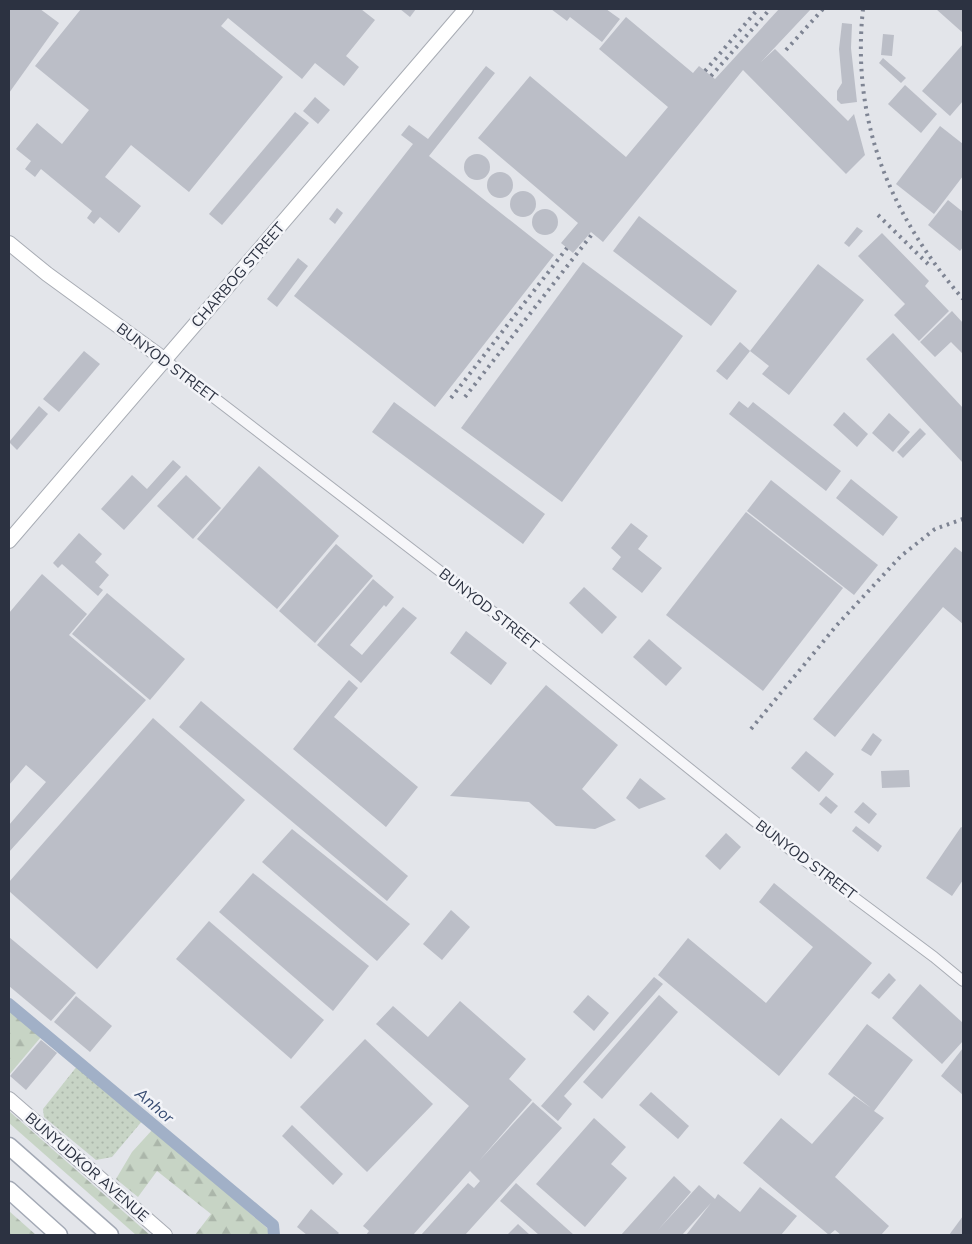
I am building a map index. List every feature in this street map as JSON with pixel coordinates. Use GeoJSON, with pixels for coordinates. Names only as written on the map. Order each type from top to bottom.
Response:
{"type":"FeatureCollection","features":[{"type":"Feature","properties":{"kind":"main road"},"geometry":{"type":"LineString","coordinates":[[9,1146],[110,1235]]}},
{"type":"Feature","properties":{"kind":"main road"},"geometry":{"type":"LineString","coordinates":[[9,1190],[59,1235]]}},
{"type":"Feature","properties":{"kind":"street","name":"CHARBOG STREET"},"geometry":{"type":"LineString","coordinates":[[9,540],[466,9]]}},
{"type":"Feature","properties":{"kind":"street","name":"BUNYOD STREET"},"geometry":{"type":"LineString","coordinates":[[9,243],[47,274],[165,360],[527,638],[788,848],[930,954],[963,981]]}},
{"type":"Feature","properties":{"kind":"street","name":"BUNYUDKOR AVENUE"},"geometry":{"type":"LineString","coordinates":[[9,1099],[165,1235]]}},
{"type":"Feature","properties":{"kind":"green space"},"geometry":{"type":"Polygon","coordinates":[[[9,1009],[41,1037],[9,1075],[9,1009]]]}},
{"type":"Feature","properties":{"kind":"green space"},"geometry":{"type":"Polygon","coordinates":[[[78,1065],[143,1120],[112,1157],[96,1160],[44,1117],[43,1109],[78,1065]]]}},
{"type":"Feature","properties":{"kind":"green space"},"geometry":{"type":"Polygon","coordinates":[[[9,1111],[150,1235],[136,1235],[9,1123],[9,1111]]]}},
{"type":"Feature","properties":{"kind":"green space"},"geometry":{"type":"Polygon","coordinates":[[[153,1129],[267,1228],[269,1235],[195,1235],[211,1214],[157,1171],[138,1197],[116,1179],[132,1152],[153,1129]]]}},
{"type":"Feature","properties":{"kind":"green space"},"geometry":{"type":"Polygon","coordinates":[[[9,1211],[36,1235],[9,1235],[9,1211]]]}},
{"type":"Feature","properties":{"kind":"building"},"geometry":{"type":"Polygon","coordinates":[[[9,9],[40,9],[59,23],[9,93],[9,9]]]}},
{"type":"Feature","properties":{"kind":"building"},"geometry":{"type":"Polygon","coordinates":[[[81,9],[361,9],[375,20],[346,56],[359,67],[344,86],[315,63],[302,79],[228,18],[221,26],[283,77],[189,192],[131,145],[105,177],[141,206],[119,233],[100,217],[94,224],[87,218],[92,211],[41,169],[35,177],[25,169],[31,161],[16,149],[37,123],[62,144],[89,110],[35,66],[81,9]]]}},
{"type":"Feature","properties":{"kind":"building"},"geometry":{"type":"Polygon","coordinates":[[[400,9],[416,9],[410,17],[400,9]]]}},
{"type":"Feature","properties":{"kind":"building"},"geometry":{"type":"Polygon","coordinates":[[[551,9],[606,9],[620,19],[602,42],[570,17],[567,21],[551,9]]]}},
{"type":"Feature","properties":{"kind":"building"},"geometry":{"type":"Polygon","coordinates":[[[779,9],[811,9],[761,62],[775,49],[848,121],[854,114],[865,155],[846,174],[743,70],[603,242],[591,232],[573,253],[561,243],[578,223],[478,138],[530,76],[626,157],[668,107],[599,49],[626,17],[693,73],[699,66],[715,79],[779,9]]]}},
{"type":"Feature","properties":{"kind":"building"},"geometry":{"type":"Polygon","coordinates":[[[936,9],[963,9],[963,33],[936,9]]]}},
{"type":"Feature","properties":{"kind":"building"},"geometry":{"type":"Polygon","coordinates":[[[842,23],[852,24],[851,48],[857,102],[841,104],[837,100],[837,91],[842,83],[839,49],[842,23]]]}},
{"type":"Feature","properties":{"kind":"building"},"geometry":{"type":"Polygon","coordinates":[[[883,34],[894,35],[892,56],[881,55],[883,34]]]}},
{"type":"Feature","properties":{"kind":"building"},"geometry":{"type":"Polygon","coordinates":[[[963,44],[963,101],[950,116],[922,91],[963,44]]]}},
{"type":"Feature","properties":{"kind":"building"},"geometry":{"type":"Polygon","coordinates":[[[883,58],[906,78],[901,83],[879,63],[883,58]]]}},
{"type":"Feature","properties":{"kind":"building"},"geometry":{"type":"Polygon","coordinates":[[[486,66],[495,73],[429,156],[554,255],[435,407],[294,296],[413,144],[401,135],[409,125],[428,139],[486,66]]]}},
{"type":"Feature","properties":{"kind":"building"},"geometry":{"type":"Polygon","coordinates":[[[905,85],[937,114],[921,133],[888,104],[905,85]]]}},
{"type":"Feature","properties":{"kind":"building"},"geometry":{"type":"Polygon","coordinates":[[[315,97],[330,110],[318,124],[303,111],[315,97]]]}},
{"type":"Feature","properties":{"kind":"building"},"geometry":{"type":"Polygon","coordinates":[[[295,112],[309,123],[222,225],[209,214],[295,112]]]}},
{"type":"Feature","properties":{"kind":"building"},"geometry":{"type":"Polygon","coordinates":[[[940,126],[963,144],[963,176],[934,214],[896,184],[940,126]]]}},
{"type":"Feature","properties":{"kind":"building"},"geometry":{"type":"Polygon","coordinates":[[[477,154],[486,158],[490,167],[486,176],[477,180],[468,176],[464,167],[468,158],[477,154]]]}},
{"type":"Feature","properties":{"kind":"building"},"geometry":{"type":"Polygon","coordinates":[[[500,172],[509,176],[513,185],[509,194],[500,198],[491,194],[487,185],[491,176],[500,172]]]}},
{"type":"Feature","properties":{"kind":"building"},"geometry":{"type":"Polygon","coordinates":[[[523,191],[532,195],[536,204],[532,213],[523,217],[514,213],[510,204],[514,195],[523,191]]]}},
{"type":"Feature","properties":{"kind":"building"},"geometry":{"type":"Polygon","coordinates":[[[948,200],[963,212],[963,247],[960,251],[928,225],[948,200]]]}},
{"type":"Feature","properties":{"kind":"building"},"geometry":{"type":"Polygon","coordinates":[[[337,208],[343,213],[335,224],[329,219],[337,208]]]}},
{"type":"Feature","properties":{"kind":"building"},"geometry":{"type":"Polygon","coordinates":[[[545,209],[554,213],[558,222],[554,231],[545,235],[536,231],[532,222],[536,213],[545,209]]]}},
{"type":"Feature","properties":{"kind":"building"},"geometry":{"type":"Polygon","coordinates":[[[639,216],[737,291],[711,326],[613,251],[639,216]]]}},
{"type":"Feature","properties":{"kind":"building"},"geometry":{"type":"Polygon","coordinates":[[[857,227],[863,231],[849,247],[844,243],[857,227]]]}},
{"type":"Feature","properties":{"kind":"building"},"geometry":{"type":"Polygon","coordinates":[[[882,233],[929,281],[925,286],[949,311],[919,341],[894,315],[905,304],[858,256],[882,233]]]}},
{"type":"Feature","properties":{"kind":"building"},"geometry":{"type":"Polygon","coordinates":[[[298,258],[308,266],[277,307],[267,299],[298,258]]]}},
{"type":"Feature","properties":{"kind":"building"},"geometry":{"type":"Polygon","coordinates":[[[583,262],[683,336],[562,502],[461,428],[583,262]]]}},
{"type":"Feature","properties":{"kind":"building"},"geometry":{"type":"Polygon","coordinates":[[[818,264],[864,300],[789,395],[762,374],[769,366],[750,351],[818,264]]]}},
{"type":"Feature","properties":{"kind":"building"},"geometry":{"type":"Polygon","coordinates":[[[952,311],[963,323],[963,354],[951,342],[935,357],[920,342],[952,311]]]}},
{"type":"Feature","properties":{"kind":"building"},"geometry":{"type":"Polygon","coordinates":[[[893,333],[963,408],[963,463],[866,359],[893,333]]]}},
{"type":"Feature","properties":{"kind":"building"},"geometry":{"type":"Polygon","coordinates":[[[740,342],[750,351],[727,380],[716,371],[740,342]]]}},
{"type":"Feature","properties":{"kind":"building"},"geometry":{"type":"Polygon","coordinates":[[[84,351],[100,364],[59,412],[43,399],[84,351]]]}},
{"type":"Feature","properties":{"kind":"building"},"geometry":{"type":"Polygon","coordinates":[[[739,401],[748,408],[753,402],[841,471],[826,491],[729,414],[739,401]]]}},
{"type":"Feature","properties":{"kind":"building"},"geometry":{"type":"Polygon","coordinates":[[[394,402],[545,514],[523,544],[372,432],[394,402]]]}},
{"type":"Feature","properties":{"kind":"building"},"geometry":{"type":"Polygon","coordinates":[[[39,406],[48,414],[17,450],[9,442],[39,406]]]}},
{"type":"Feature","properties":{"kind":"building"},"geometry":{"type":"Polygon","coordinates":[[[844,412],[868,434],[857,447],[833,425],[844,412]]]}},
{"type":"Feature","properties":{"kind":"building"},"geometry":{"type":"Polygon","coordinates":[[[889,413],[910,432],[893,452],[872,433],[889,413]]]}},
{"type":"Feature","properties":{"kind":"building"},"geometry":{"type":"Polygon","coordinates":[[[920,428],[926,434],[903,458],[897,452],[920,428]]]}},
{"type":"Feature","properties":{"kind":"building"},"geometry":{"type":"Polygon","coordinates":[[[173,460],[181,467],[124,530],[101,509],[132,475],[147,489],[173,460]]]}},
{"type":"Feature","properties":{"kind":"building"},"geometry":{"type":"Polygon","coordinates":[[[259,466],[339,536],[277,609],[197,539],[259,466]]]}},
{"type":"Feature","properties":{"kind":"building"},"geometry":{"type":"Polygon","coordinates":[[[186,475],[221,508],[193,539],[157,506],[186,475]]]}},
{"type":"Feature","properties":{"kind":"building"},"geometry":{"type":"Polygon","coordinates":[[[851,479],[898,517],[883,536],[836,498],[851,479]]]}},
{"type":"Feature","properties":{"kind":"building"},"geometry":{"type":"Polygon","coordinates":[[[771,480],[878,565],[854,595],[747,511],[771,480]]]}},
{"type":"Feature","properties":{"kind":"building"},"geometry":{"type":"Polygon","coordinates":[[[746,512],[843,588],[763,691],[666,615],[746,512]]]}},
{"type":"Feature","properties":{"kind":"building"},"geometry":{"type":"Polygon","coordinates":[[[631,523],[648,536],[638,549],[662,568],[642,593],[612,569],[621,557],[611,548],[631,523]]]}},
{"type":"Feature","properties":{"kind":"building"},"geometry":{"type":"Polygon","coordinates":[[[79,533],[102,554],[95,562],[109,575],[99,587],[103,590],[98,596],[62,564],[58,568],[53,563],[79,533]]]}},
{"type":"Feature","properties":{"kind":"building"},"geometry":{"type":"Polygon","coordinates":[[[336,544],[373,576],[315,643],[279,611],[336,544]]]}},
{"type":"Feature","properties":{"kind":"building"},"geometry":{"type":"Polygon","coordinates":[[[955,547],[963,553],[963,624],[943,607],[835,737],[813,719],[955,547]]]}},
{"type":"Feature","properties":{"kind":"building"},"geometry":{"type":"Polygon","coordinates":[[[42,574],[87,614],[69,635],[146,700],[9,852],[9,825],[46,782],[26,765],[9,785],[9,613],[42,574]]]}},
{"type":"Feature","properties":{"kind":"building"},"geometry":{"type":"Polygon","coordinates":[[[373,579],[394,597],[386,607],[384,605],[350,645],[362,655],[403,607],[417,618],[361,683],[317,645],[373,579]]]}},
{"type":"Feature","properties":{"kind":"building"},"geometry":{"type":"Polygon","coordinates":[[[584,587],[617,617],[602,634],[569,603],[584,587]]]}},
{"type":"Feature","properties":{"kind":"building"},"geometry":{"type":"Polygon","coordinates":[[[107,593],[185,659],[150,700],[72,634],[107,593]]]}},
{"type":"Feature","properties":{"kind":"building"},"geometry":{"type":"Polygon","coordinates":[[[466,631],[507,663],[491,685],[450,653],[466,631]]]}},
{"type":"Feature","properties":{"kind":"building"},"geometry":{"type":"Polygon","coordinates":[[[649,639],[682,668],[666,686],[633,657],[649,639]]]}},
{"type":"Feature","properties":{"kind":"building"},"geometry":{"type":"Polygon","coordinates":[[[349,680],[358,688],[334,717],[418,787],[386,827],[293,749],[349,680]]]}},
{"type":"Feature","properties":{"kind":"building"},"geometry":{"type":"Polygon","coordinates":[[[546,685],[618,745],[582,789],[616,820],[595,829],[556,826],[529,802],[450,796],[546,685]]]}},
{"type":"Feature","properties":{"kind":"building"},"geometry":{"type":"Polygon","coordinates":[[[201,701],[408,876],[387,901],[179,727],[201,701]]]}},
{"type":"Feature","properties":{"kind":"building"},"geometry":{"type":"Polygon","coordinates":[[[153,718],[245,800],[97,969],[9,891],[9,882],[153,718]]]}},
{"type":"Feature","properties":{"kind":"building"},"geometry":{"type":"Polygon","coordinates":[[[873,733],[882,740],[871,756],[861,750],[873,733]]]}},
{"type":"Feature","properties":{"kind":"building"},"geometry":{"type":"Polygon","coordinates":[[[806,751],[834,774],[819,792],[791,768],[806,751]]]}},
{"type":"Feature","properties":{"kind":"building"},"geometry":{"type":"Polygon","coordinates":[[[909,770],[910,787],[882,788],[881,771],[909,770]]]}},
{"type":"Feature","properties":{"kind":"building"},"geometry":{"type":"Polygon","coordinates":[[[640,778],[666,799],[639,809],[626,798],[640,778]]]}},
{"type":"Feature","properties":{"kind":"building"},"geometry":{"type":"Polygon","coordinates":[[[826,796],[838,806],[831,814],[819,804],[826,796]]]}},
{"type":"Feature","properties":{"kind":"building"},"geometry":{"type":"Polygon","coordinates":[[[863,802],[877,814],[869,824],[854,812],[863,802]]]}},
{"type":"Feature","properties":{"kind":"building"},"geometry":{"type":"Polygon","coordinates":[[[856,826],[882,846],[878,852],[852,831],[856,826]]]}},
{"type":"Feature","properties":{"kind":"building"},"geometry":{"type":"Polygon","coordinates":[[[961,827],[963,828],[963,880],[952,896],[926,878],[961,827]]]}},
{"type":"Feature","properties":{"kind":"building"},"geometry":{"type":"Polygon","coordinates":[[[292,829],[410,924],[377,961],[262,862],[292,829]]]}},
{"type":"Feature","properties":{"kind":"building"},"geometry":{"type":"Polygon","coordinates":[[[726,833],[741,847],[720,870],[705,856],[726,833]]]}},
{"type":"Feature","properties":{"kind":"building"},"geometry":{"type":"Polygon","coordinates":[[[253,873],[369,966],[333,1011],[219,912],[253,873]]]}},
{"type":"Feature","properties":{"kind":"building"},"geometry":{"type":"Polygon","coordinates":[[[774,883],[872,963],[779,1076],[658,975],[688,938],[766,1003],[813,947],[759,902],[774,883]]]}},
{"type":"Feature","properties":{"kind":"building"},"geometry":{"type":"Polygon","coordinates":[[[451,910],[470,927],[442,960],[423,944],[451,910]]]}},
{"type":"Feature","properties":{"kind":"building"},"geometry":{"type":"Polygon","coordinates":[[[209,921],[324,1020],[291,1059],[176,959],[209,921]]]}},
{"type":"Feature","properties":{"kind":"building"},"geometry":{"type":"Polygon","coordinates":[[[9,937],[76,993],[51,1021],[9,986],[9,937]]]}},
{"type":"Feature","properties":{"kind":"building"},"geometry":{"type":"Polygon","coordinates":[[[889,973],[896,980],[879,999],[871,993],[889,973]]]}},
{"type":"Feature","properties":{"kind":"building"},"geometry":{"type":"Polygon","coordinates":[[[654,977],[663,984],[564,1096],[572,1104],[558,1121],[541,1106],[654,977]]]}},
{"type":"Feature","properties":{"kind":"building"},"geometry":{"type":"Polygon","coordinates":[[[920,984],[963,1023],[963,1041],[942,1064],[892,1018],[920,984]]]}},
{"type":"Feature","properties":{"kind":"building"},"geometry":{"type":"Polygon","coordinates":[[[588,995],[609,1013],[594,1031],[573,1012],[588,995]]]}},
{"type":"Feature","properties":{"kind":"building"},"geometry":{"type":"Polygon","coordinates":[[[659,995],[678,1012],[602,1099],[583,1082],[659,995]]]}},
{"type":"Feature","properties":{"kind":"building"},"geometry":{"type":"Polygon","coordinates":[[[76,996],[112,1026],[90,1052],[54,1022],[76,996]]]}},
{"type":"Feature","properties":{"kind":"building"},"geometry":{"type":"Polygon","coordinates":[[[460,1001],[526,1059],[509,1079],[532,1100],[479,1161],[533,1102],[562,1128],[465,1235],[421,1235],[468,1183],[474,1188],[480,1181],[470,1171],[413,1235],[366,1235],[369,1231],[363,1226],[469,1106],[376,1024],[393,1006],[428,1037],[460,1001]]]}},
{"type":"Feature","properties":{"kind":"building"},"geometry":{"type":"Polygon","coordinates":[[[867,1024],[913,1060],[874,1111],[884,1118],[835,1177],[889,1226],[881,1235],[841,1235],[835,1230],[829,1235],[743,1163],[781,1118],[812,1144],[854,1096],[871,1108],[828,1074],[867,1024]]]}},
{"type":"Feature","properties":{"kind":"building"},"geometry":{"type":"Polygon","coordinates":[[[365,1039],[433,1104],[367,1172],[300,1107],[365,1039]]]}},
{"type":"Feature","properties":{"kind":"building"},"geometry":{"type":"Polygon","coordinates":[[[41,1040],[57,1053],[26,1090],[10,1076],[41,1040]]]}},
{"type":"Feature","properties":{"kind":"building"},"geometry":{"type":"Polygon","coordinates":[[[963,1048],[963,1095],[941,1076],[963,1048]]]}},
{"type":"Feature","properties":{"kind":"building"},"geometry":{"type":"Polygon","coordinates":[[[651,1092],[689,1126],[678,1139],[639,1105],[651,1092]]]}},
{"type":"Feature","properties":{"kind":"building"},"geometry":{"type":"Polygon","coordinates":[[[594,1118],[626,1147],[611,1164],[627,1178],[585,1227],[536,1184],[594,1118]]]}},
{"type":"Feature","properties":{"kind":"building"},"geometry":{"type":"Polygon","coordinates":[[[292,1125],[343,1174],[333,1185],[282,1136],[292,1125]]]}},
{"type":"Feature","properties":{"kind":"building"},"geometry":{"type":"Polygon","coordinates":[[[674,1176],[691,1192],[658,1230],[699,1185],[715,1199],[718,1194],[740,1212],[760,1187],[797,1216],[781,1235],[686,1235],[711,1203],[682,1235],[621,1235],[674,1176]]]}},
{"type":"Feature","properties":{"kind":"building"},"geometry":{"type":"Polygon","coordinates":[[[516,1183],[574,1235],[539,1235],[500,1201],[516,1183]]]}},
{"type":"Feature","properties":{"kind":"building"},"geometry":{"type":"Polygon","coordinates":[[[311,1209],[339,1233],[337,1235],[307,1235],[297,1227],[311,1209]]]}},
{"type":"Feature","properties":{"kind":"building"},"geometry":{"type":"Polygon","coordinates":[[[963,1216],[963,1235],[949,1235],[963,1216]]]}},
{"type":"Feature","properties":{"kind":"building"},"geometry":{"type":"Polygon","coordinates":[[[518,1224],[530,1235],[507,1235],[518,1224]]]}},
{"type":"Feature","properties":{"kind":"waterway","name":"Anhor"},"geometry":{"type":"LineString","coordinates":[[9,1004],[273,1225],[274,1235]]}},
{"type":"Feature","properties":{"kind":"railway"},"geometry":{"type":"LineString","coordinates":[[705,71],[758,9]]}},
{"type":"Feature","properties":{"kind":"railway"},"geometry":{"type":"LineString","coordinates":[[711,76],[770,9]]}},
{"type":"Feature","properties":{"kind":"railway"},"geometry":{"type":"LineString","coordinates":[[786,50],[823,9]]}},
{"type":"Feature","properties":{"kind":"railway"},"geometry":{"type":"LineString","coordinates":[[863,9],[861,50],[863,90],[870,128],[881,164],[896,200],[915,234],[937,267],[963,299]]}},
{"type":"Feature","properties":{"kind":"railway"},"geometry":{"type":"LineString","coordinates":[[878,215],[928,264]]}},
{"type":"Feature","properties":{"kind":"railway"},"geometry":{"type":"LineString","coordinates":[[465,397],[593,233]]}},
{"type":"Feature","properties":{"kind":"railway"},"geometry":{"type":"LineString","coordinates":[[451,398],[567,248]]}},
{"type":"Feature","properties":{"kind":"railway"},"geometry":{"type":"LineString","coordinates":[[751,729],[837,625],[901,556],[935,529],[963,519]]}}]}
